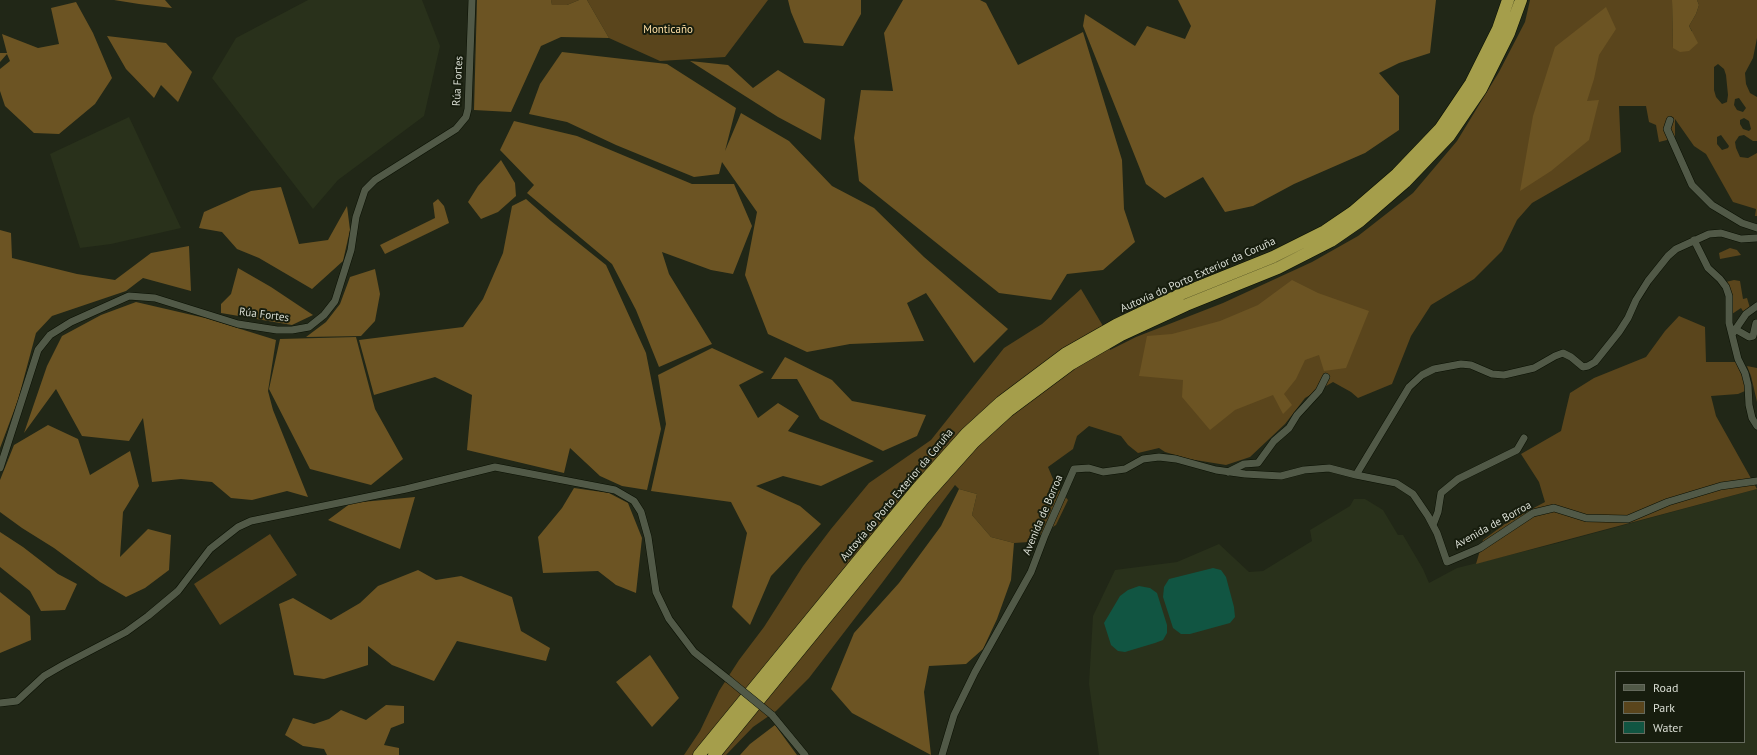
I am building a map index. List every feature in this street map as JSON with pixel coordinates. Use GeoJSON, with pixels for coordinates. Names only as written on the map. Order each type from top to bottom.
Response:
{"type":"FeatureCollection","features":[{"type":"Feature","properties":{"kind":"highway","name":"Autovía do Porto Exterior da Coruña"},"geometry":{"type":"LineString","coordinates":[[699,755],[916,490],[966,434],[1001,402],[1065,354],[1084,343],[1116,325],[1181,294],[1273,257],[1325,231],[1353,212],[1397,174],[1440,128],[1471,83],[1498,29],[1508,0]]}},
{"type":"Feature","properties":{"kind":"highway","name":"Autovía do Porto Exterior da Coruña"},"geometry":{"type":"LineString","coordinates":[[714,755],[924,498],[974,442],[1008,411],[1071,364],[1121,335],[1186,305],[1278,268],[1330,241],[1360,221],[1406,182],[1449,136],[1481,89],[1509,33],[1521,0]]}},
{"type":"Feature","properties":{"kind":"street","name":"Rúa Fortes"},"geometry":{"type":"LineString","coordinates":[[0,468],[38,350],[50,335],[71,322],[129,296],[155,298],[238,324],[277,330],[292,330],[309,327],[324,315],[335,301],[351,250],[356,217],[365,190],[375,180],[456,129],[466,117],[468,109],[472,0]]}},
{"type":"Feature","properties":{"kind":"street"},"geometry":{"type":"LineString","coordinates":[[1670,120],[1667,129],[1692,185],[1712,205],[1742,223],[1757,228]]}},
{"type":"Feature","properties":{"kind":"street"},"geometry":{"type":"LineString","coordinates":[[1356,475],[1409,387],[1422,375],[1434,369],[1461,364],[1492,374],[1504,375],[1534,368],[1563,353],[1571,357],[1583,367],[1588,366],[1595,362],[1619,332],[1648,281],[1668,256],[1676,249],[1709,234],[1721,233],[1742,239],[1757,238]]}},
{"type":"Feature","properties":{"kind":"street"},"geometry":{"type":"LineString","coordinates":[[1694,240],[1708,268],[1726,287],[1729,296],[1729,323],[1734,331],[1738,359],[1745,373],[1748,385],[1749,405],[1752,418],[1757,426]]}},
{"type":"Feature","properties":{"kind":"street"},"geometry":{"type":"LineString","coordinates":[[1734,331],[1746,314],[1757,306]]}},
{"type":"Feature","properties":{"kind":"street"},"geometry":{"type":"LineString","coordinates":[[1734,331],[1749,338],[1753,336],[1756,323]]}},
{"type":"Feature","properties":{"kind":"street"},"geometry":{"type":"LineString","coordinates":[[1228,472],[1244,464],[1258,463],[1274,441],[1289,428],[1297,415],[1319,391],[1326,377]]}},
{"type":"Feature","properties":{"kind":"street"},"geometry":{"type":"LineString","coordinates":[[1433,525],[1438,512],[1441,493],[1458,478],[1517,450],[1524,438]]}},
{"type":"Feature","properties":{"kind":"street","name":"Avenida de Borroa"},"geometry":{"type":"LineString","coordinates":[[942,755],[954,715],[983,658],[1031,572],[1045,535],[1074,469],[1089,468],[1103,472],[1125,469],[1143,459],[1159,457],[1176,459],[1228,472],[1281,476],[1304,470],[1329,468],[1396,483],[1413,494],[1433,525],[1447,562],[1480,548],[1533,513],[1554,508],[1586,518],[1628,519],[1668,502],[1721,486],[1757,481]]}},
{"type":"Feature","properties":{"kind":"street"},"geometry":{"type":"LineString","coordinates":[[0,703],[17,701],[44,676],[63,664],[126,632],[148,616],[178,591],[210,549],[238,527],[251,521],[406,489],[495,467],[615,490],[634,501],[641,512],[648,536],[656,592],[669,619],[694,652],[772,715],[805,755]]}},
{"type":"Feature","properties":{"kind":"shaded area"},"geometry":{"type":"Polygon","coordinates":[[[114,0],[165,0],[172,8],[139,4],[114,0]]]}},
{"type":"Feature","properties":{"kind":"shaded area"},"geometry":{"type":"Polygon","coordinates":[[[308,0],[422,0],[440,46],[424,116],[338,180],[313,209],[212,78],[236,38],[308,0]]]}},
{"type":"Feature","properties":{"kind":"shaded area"},"geometry":{"type":"Polygon","coordinates":[[[477,0],[551,0],[552,5],[567,5],[579,0],[587,0],[609,38],[561,37],[541,46],[511,112],[474,110],[477,0]]]}},
{"type":"Feature","properties":{"kind":"shaded area"},"geometry":{"type":"Polygon","coordinates":[[[788,0],[861,0],[861,14],[843,46],[804,43],[791,12],[788,0]]]}},
{"type":"Feature","properties":{"kind":"shaded area"},"geometry":{"type":"Polygon","coordinates":[[[903,0],[980,0],[986,3],[1018,65],[1083,32],[1122,160],[1124,209],[1135,242],[1103,270],[1067,274],[1051,300],[999,293],[859,181],[854,138],[861,90],[893,91],[884,33],[903,0]]]}},
{"type":"Feature","properties":{"kind":"shaded area"},"geometry":{"type":"Polygon","coordinates":[[[1178,0],[1436,0],[1430,53],[1399,63],[1379,73],[1399,96],[1399,130],[1365,153],[1294,184],[1253,206],[1225,212],[1203,177],[1165,198],[1146,184],[1083,26],[1085,14],[1135,46],[1147,26],[1185,39],[1191,26],[1178,0]]]}},
{"type":"Feature","properties":{"kind":"shaded area"},"geometry":{"type":"Polygon","coordinates":[[[1672,0],[1697,0],[1699,5],[1689,26],[1698,43],[1689,51],[1680,52],[1673,48],[1672,0]]]}},
{"type":"Feature","properties":{"kind":"shaded area"},"geometry":{"type":"Polygon","coordinates":[[[76,2],[93,33],[112,78],[95,104],[59,134],[34,133],[5,106],[0,91],[0,69],[10,61],[7,54],[0,62],[0,53],[7,53],[2,34],[38,48],[59,44],[51,8],[76,2]]]}},
{"type":"Feature","properties":{"kind":"shaded area"},"geometry":{"type":"Polygon","coordinates":[[[1606,7],[1616,29],[1599,55],[1594,79],[1587,101],[1599,100],[1589,140],[1551,171],[1520,191],[1533,116],[1555,47],[1606,7]]]}},
{"type":"Feature","properties":{"kind":"shaded area"},"geometry":{"type":"Polygon","coordinates":[[[107,36],[166,43],[192,72],[178,102],[161,85],[154,98],[126,69],[107,36]]]}},
{"type":"Feature","properties":{"kind":"shaded area"},"geometry":{"type":"Polygon","coordinates":[[[562,52],[667,64],[736,108],[725,151],[741,113],[789,141],[832,186],[874,208],[924,257],[1008,329],[974,363],[926,293],[907,303],[924,341],[850,344],[807,352],[768,334],[745,275],[757,212],[722,162],[719,174],[694,177],[616,145],[567,122],[529,114],[540,84],[562,52]]]}},
{"type":"Feature","properties":{"kind":"shaded area"},"geometry":{"type":"Polygon","coordinates":[[[690,61],[728,65],[753,88],[778,70],[825,99],[821,140],[778,117],[690,61]]]}},
{"type":"Feature","properties":{"kind":"shaded area"},"geometry":{"type":"Polygon","coordinates":[[[129,117],[181,228],[111,244],[80,248],[50,154],[129,117]]]}},
{"type":"Feature","properties":{"kind":"shaded area"},"geometry":{"type":"Polygon","coordinates":[[[514,121],[577,136],[692,184],[734,184],[752,226],[733,274],[711,270],[662,252],[669,274],[712,344],[659,367],[636,310],[612,264],[527,193],[534,185],[500,150],[514,121]]]}},
{"type":"Feature","properties":{"kind":"shaded area"},"geometry":{"type":"Polygon","coordinates":[[[501,160],[515,183],[516,196],[498,212],[481,219],[468,202],[478,186],[501,160]]]}},
{"type":"Feature","properties":{"kind":"shaded area"},"geometry":{"type":"Polygon","coordinates":[[[281,187],[299,244],[328,240],[347,206],[350,230],[343,261],[312,289],[259,258],[237,249],[222,232],[199,228],[204,212],[251,191],[281,187]]]}},
{"type":"Feature","properties":{"kind":"shaded area"},"geometry":{"type":"Polygon","coordinates":[[[438,199],[444,206],[449,223],[385,254],[380,245],[435,218],[433,203],[438,199]]]}},
{"type":"Feature","properties":{"kind":"shaded area"},"geometry":{"type":"Polygon","coordinates":[[[526,199],[606,265],[646,353],[661,429],[647,490],[622,486],[600,476],[570,448],[564,473],[467,450],[472,395],[435,377],[374,395],[359,340],[463,327],[483,299],[503,253],[512,206],[526,199]]]}},
{"type":"Feature","properties":{"kind":"shaded area"},"geometry":{"type":"Polygon","coordinates":[[[0,230],[11,233],[12,258],[77,274],[115,280],[151,253],[189,246],[191,291],[143,278],[126,291],[52,316],[36,333],[18,400],[0,448],[0,230]]]}},
{"type":"Feature","properties":{"kind":"shaded area"},"geometry":{"type":"Polygon","coordinates":[[[238,268],[271,287],[313,315],[292,325],[221,313],[221,304],[231,294],[238,268]]]}},
{"type":"Feature","properties":{"kind":"shaded area"},"geometry":{"type":"Polygon","coordinates":[[[375,269],[380,294],[375,321],[361,336],[306,337],[326,322],[340,304],[350,277],[375,269]]]}},
{"type":"Feature","properties":{"kind":"shaded area"},"geometry":{"type":"Polygon","coordinates":[[[1292,280],[1318,293],[1369,311],[1346,368],[1324,371],[1319,355],[1305,360],[1296,379],[1284,394],[1292,405],[1283,414],[1273,395],[1235,410],[1210,430],[1182,397],[1183,380],[1139,376],[1147,336],[1172,334],[1220,321],[1258,305],[1292,280]]]}},
{"type":"Feature","properties":{"kind":"shaded area"},"geometry":{"type":"Polygon","coordinates":[[[136,302],[205,318],[276,340],[268,391],[273,410],[308,497],[287,491],[252,500],[231,498],[212,482],[181,479],[152,482],[143,418],[129,441],[82,436],[56,389],[24,433],[47,366],[62,336],[101,315],[136,302]]]}},
{"type":"Feature","properties":{"kind":"shaded area"},"geometry":{"type":"Polygon","coordinates":[[[356,337],[375,409],[403,459],[371,485],[310,469],[269,389],[280,339],[356,337]]]}},
{"type":"Feature","properties":{"kind":"shaded area"},"geometry":{"type":"Polygon","coordinates":[[[712,348],[764,372],[739,385],[758,418],[778,403],[799,416],[788,431],[874,461],[821,486],[783,476],[756,486],[800,506],[821,524],[771,576],[750,625],[732,607],[747,533],[731,502],[651,491],[666,424],[658,375],[712,348]]]}},
{"type":"Feature","properties":{"kind":"shaded area"},"geometry":{"type":"Polygon","coordinates":[[[785,357],[832,380],[852,401],[926,415],[917,436],[883,451],[820,419],[797,379],[771,379],[785,357]]]}},
{"type":"Feature","properties":{"kind":"shaded area"},"geometry":{"type":"Polygon","coordinates":[[[48,425],[78,439],[90,475],[130,451],[139,486],[123,512],[120,557],[148,529],[171,535],[169,570],[145,588],[126,597],[100,582],[54,548],[0,512],[0,480],[14,445],[48,425]]]}},
{"type":"Feature","properties":{"kind":"shaded area"},"geometry":{"type":"Polygon","coordinates":[[[574,488],[609,493],[628,503],[642,538],[636,593],[616,585],[598,571],[543,573],[538,537],[562,508],[574,488]]]}},
{"type":"Feature","properties":{"kind":"shaded area"},"geometry":{"type":"Polygon","coordinates":[[[959,489],[977,494],[972,515],[991,537],[1014,543],[1011,580],[997,619],[983,649],[966,664],[929,666],[924,692],[931,755],[852,713],[831,689],[854,633],[899,583],[941,526],[959,489]]]}},
{"type":"Feature","properties":{"kind":"shaded area"},"geometry":{"type":"Polygon","coordinates":[[[1757,489],[1757,755],[1099,755],[1089,684],[1093,616],[1115,570],[1177,562],[1219,544],[1249,572],[1263,571],[1312,541],[1310,530],[1350,506],[1354,499],[1365,499],[1383,510],[1398,535],[1403,535],[1423,569],[1429,583],[1457,568],[1558,543],[1757,489]]]}},
{"type":"Feature","properties":{"kind":"shaded area"},"geometry":{"type":"Polygon","coordinates":[[[415,497],[400,549],[328,520],[351,503],[415,497]]]}},
{"type":"Feature","properties":{"kind":"shaded area"},"geometry":{"type":"Polygon","coordinates":[[[0,532],[23,547],[58,574],[77,584],[65,610],[41,611],[30,591],[0,567],[0,532]]]}},
{"type":"Feature","properties":{"kind":"shaded area"},"geometry":{"type":"Polygon","coordinates":[[[418,570],[436,580],[461,576],[512,597],[521,631],[550,648],[546,661],[457,641],[434,681],[392,665],[368,646],[368,665],[324,679],[294,675],[279,604],[293,598],[331,620],[360,603],[378,586],[418,570]]]}},
{"type":"Feature","properties":{"kind":"shaded area"},"geometry":{"type":"Polygon","coordinates":[[[0,592],[30,616],[31,640],[0,653],[0,592]]]}},
{"type":"Feature","properties":{"kind":"shaded area"},"geometry":{"type":"Polygon","coordinates":[[[650,655],[679,698],[652,727],[616,682],[650,655]]]}},
{"type":"Feature","properties":{"kind":"shaded area"},"geometry":{"type":"Polygon","coordinates":[[[386,705],[404,706],[404,723],[391,728],[384,745],[399,748],[399,755],[327,755],[324,749],[303,746],[285,735],[293,718],[314,724],[329,719],[341,710],[366,720],[386,705]]]}},
{"type":"Feature","properties":{"kind":"shaded area"},"geometry":{"type":"Polygon","coordinates":[[[775,725],[797,755],[740,755],[750,744],[775,725]]]}},
{"type":"Feature","properties":{"kind":"green space"},"geometry":{"type":"Polygon","coordinates":[[[551,0],[579,0],[567,5],[552,5],[551,0]]]}},
{"type":"Feature","properties":{"kind":"green space","name":"Monticaño"},"geometry":{"type":"Polygon","coordinates":[[[587,0],[768,0],[725,57],[660,61],[609,38],[587,0]]]}},
{"type":"Feature","properties":{"kind":"green space"},"geometry":{"type":"Polygon","coordinates":[[[1530,0],[1672,0],[1673,48],[1692,31],[1689,26],[1699,5],[1697,0],[1757,0],[1757,38],[1753,58],[1745,73],[1746,84],[1750,93],[1757,97],[1757,141],[1753,141],[1744,135],[1739,136],[1735,142],[1740,157],[1748,158],[1757,153],[1757,216],[1755,216],[1756,209],[1733,202],[1706,154],[1694,146],[1675,119],[1675,138],[1659,142],[1656,125],[1649,122],[1646,106],[1619,106],[1621,152],[1532,203],[1517,220],[1502,251],[1474,279],[1431,305],[1411,336],[1392,384],[1358,398],[1351,392],[1333,382],[1305,398],[1285,424],[1250,457],[1226,465],[1189,459],[1165,452],[1159,448],[1138,453],[1128,445],[1121,436],[1089,426],[1077,436],[1073,449],[1048,467],[1056,486],[1068,500],[1056,525],[1029,542],[1014,543],[991,537],[972,515],[977,494],[959,489],[955,485],[809,678],[776,711],[753,727],[726,755],[684,755],[700,731],[719,691],[739,660],[764,627],[803,566],[831,529],[869,483],[931,440],[1004,348],[1042,324],[1081,289],[1103,326],[1110,350],[1136,337],[1223,303],[1312,262],[1358,236],[1413,193],[1457,141],[1499,72],[1525,22],[1530,0]],[[1718,64],[1714,67],[1714,90],[1716,97],[1722,104],[1727,102],[1728,95],[1726,75],[1724,69],[1718,64]],[[1739,98],[1735,99],[1734,105],[1737,110],[1743,112],[1746,108],[1739,98]],[[1744,118],[1740,120],[1740,124],[1743,129],[1749,131],[1751,129],[1749,121],[1744,118]],[[1721,135],[1717,137],[1717,144],[1722,150],[1728,148],[1729,146],[1721,135]]]}},
{"type":"Feature","properties":{"kind":"green space"},"geometry":{"type":"Polygon","coordinates":[[[1730,248],[1737,250],[1741,255],[1720,259],[1719,253],[1730,248]]]}},
{"type":"Feature","properties":{"kind":"green space"},"geometry":{"type":"Polygon","coordinates":[[[1734,280],[1740,281],[1743,299],[1747,298],[1750,308],[1744,313],[1741,308],[1732,314],[1726,282],[1734,280]]]}},
{"type":"Feature","properties":{"kind":"green space"},"geometry":{"type":"Polygon","coordinates":[[[1679,316],[1705,327],[1706,362],[1736,362],[1744,380],[1745,391],[1738,394],[1711,396],[1716,416],[1757,489],[1476,564],[1483,540],[1509,521],[1545,502],[1539,482],[1521,454],[1561,431],[1570,393],[1594,378],[1646,357],[1665,331],[1679,316]]]}},
{"type":"Feature","properties":{"kind":"green space"},"geometry":{"type":"Polygon","coordinates":[[[1747,366],[1757,368],[1757,402],[1751,376],[1747,366]]]}},
{"type":"Feature","properties":{"kind":"green space"},"geometry":{"type":"Polygon","coordinates":[[[270,534],[297,575],[220,625],[194,584],[270,534]]]}},
{"type":"Feature","properties":{"kind":"water"},"geometry":{"type":"Polygon","coordinates":[[[1213,568],[1221,570],[1226,577],[1234,607],[1235,617],[1230,623],[1190,634],[1181,634],[1173,628],[1163,597],[1164,587],[1169,579],[1213,568]]]}},
{"type":"Feature","properties":{"kind":"water"},"geometry":{"type":"Polygon","coordinates":[[[1139,586],[1150,588],[1157,593],[1167,625],[1167,633],[1163,640],[1155,643],[1125,652],[1118,651],[1111,645],[1104,623],[1120,596],[1128,590],[1139,586]]]}}]}
